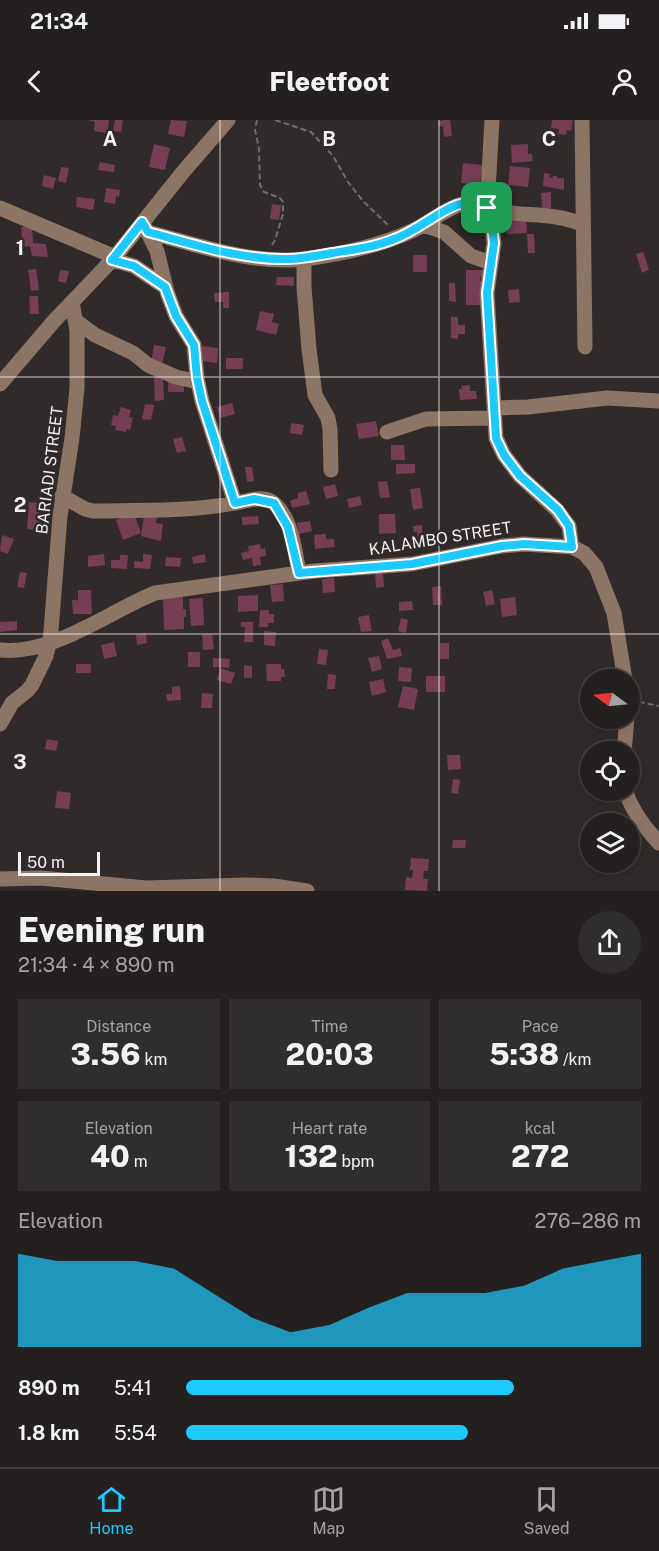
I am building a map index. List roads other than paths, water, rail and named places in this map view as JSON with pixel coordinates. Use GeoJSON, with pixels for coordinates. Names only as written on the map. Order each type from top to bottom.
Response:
{"type":"FeatureCollection","features":[{"type":"Feature","properties":{"kind":"street"},"geometry":{"type":"LineString","coordinates":[[0,384],[72,302],[145,227],[228,120]]}},
{"type":"Feature","properties":{"kind":"street"},"geometry":{"type":"LineString","coordinates":[[492,120],[488,208],[494,243],[487,293],[496,438],[504,455],[520,476],[558,510],[569,526],[572,547],[584,553],[596,567],[614,613],[623,669]]}},
{"type":"Feature","properties":{"kind":"street"},"geometry":{"type":"LineString","coordinates":[[582,120],[585,347]]}},
{"type":"Feature","properties":{"kind":"street"},"geometry":{"type":"LineString","coordinates":[[145,227],[235,254],[262,258],[304,259],[393,240],[462,204],[476,204],[509,213],[559,216],[582,224]]}},
{"type":"Feature","properties":{"kind":"street"},"geometry":{"type":"LineString","coordinates":[[0,208],[134,266],[165,287]]}},
{"type":"Feature","properties":{"kind":"street"},"geometry":{"type":"LineString","coordinates":[[423,225],[444,232],[471,256],[491,264]]}},
{"type":"Feature","properties":{"kind":"street"},"geometry":{"type":"LineString","coordinates":[[145,227],[157,251],[165,287],[176,316],[194,345],[198,382],[211,433],[235,503]]}},
{"type":"Feature","properties":{"kind":"street"},"geometry":{"type":"LineString","coordinates":[[304,259],[309,349],[315,395],[328,418],[330,429],[330,470]]}},
{"type":"Feature","properties":{"kind":"street","name":"BARIADI STREET"},"geometry":{"type":"LineString","coordinates":[[0,724],[12,703],[32,685],[49,644],[62,496],[75,415],[76,321],[72,302]]}},
{"type":"Feature","properties":{"kind":"street"},"geometry":{"type":"LineString","coordinates":[[76,321],[95,334],[133,353],[148,365],[176,377],[198,382]]}},
{"type":"Feature","properties":{"kind":"street"},"geometry":{"type":"LineString","coordinates":[[387,432],[426,419],[495,413],[528,407],[607,398],[659,401]]}},
{"type":"Feature","properties":{"kind":"street"},"geometry":{"type":"LineString","coordinates":[[62,496],[93,511],[203,507],[254,499],[274,503],[288,527],[299,573]]}},
{"type":"Feature","properties":{"kind":"street","name":"KALAMBO STREET"},"geometry":{"type":"LineString","coordinates":[[0,650],[33,649],[49,644],[155,593],[299,573],[412,564],[502,546],[524,544],[572,547]]}},
{"type":"Feature","properties":{"kind":"street"},"geometry":{"type":"LineString","coordinates":[[629,801],[641,822],[659,843]]}},
{"type":"Feature","properties":{"kind":"street"},"geometry":{"type":"LineString","coordinates":[[0,879],[41,878],[147,888],[255,885],[307,891]]}}]}
